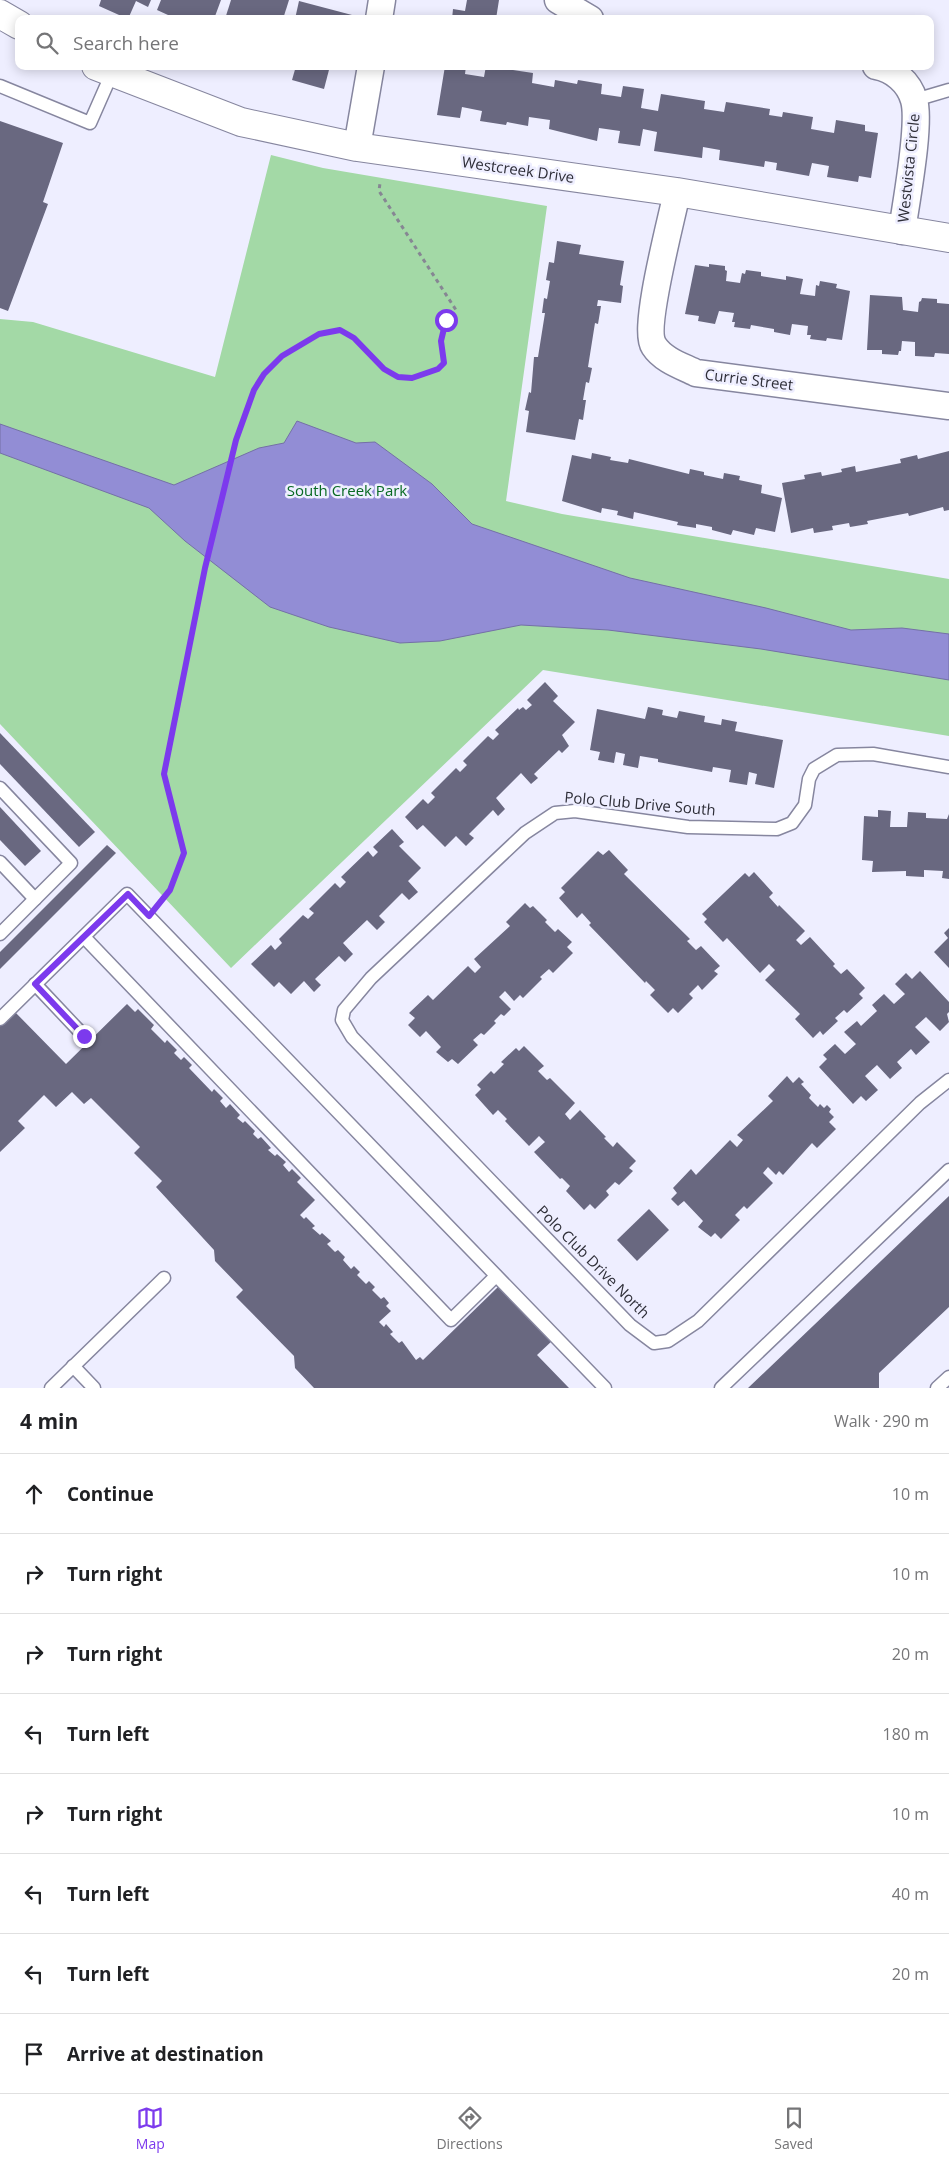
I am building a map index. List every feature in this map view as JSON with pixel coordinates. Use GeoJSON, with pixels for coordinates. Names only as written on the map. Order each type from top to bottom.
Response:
{"type":"FeatureCollection","features":[{"type":"Feature","properties":{"kind":"street"},"geometry":{"type":"LineString","coordinates":[[380,15],[382,0]]}},
{"type":"Feature","properties":{"kind":"street"},"geometry":{"type":"LineString","coordinates":[[558,0],[583,15]]}},
{"type":"Feature","properties":{"kind":"street"},"geometry":{"type":"LineString","coordinates":[[0,14],[15,23]]}},
{"type":"Feature","properties":{"kind":"street","name":"Westcreek Drive"},"geometry":{"type":"LineString","coordinates":[[104,70],[241,122],[357,147],[677,192],[949,238]]}},
{"type":"Feature","properties":{"kind":"street"},"geometry":{"type":"LineString","coordinates":[[357,147],[370,70]]}},
{"type":"Feature","properties":{"kind":"street","name":"Westvista Circle"},"geometry":{"type":"LineString","coordinates":[[890,70],[905,82],[914,100],[916,124],[902,231]]}},
{"type":"Feature","properties":{"kind":"street","name":"Currie Street"},"geometry":{"type":"LineString","coordinates":[[677,192],[654,302],[650,332],[653,346],[664,357],[696,373],[949,406]]}},
{"type":"Feature","properties":{"kind":"lane"},"geometry":{"type":"LineString","coordinates":[[0,86],[90,123],[104,70]]}},
{"type":"Feature","properties":{"kind":"lane"},"geometry":{"type":"LineString","coordinates":[[914,100],[949,90]]}},
{"type":"Feature","properties":{"kind":"lane","name":"Polo Club Drive South"},"geometry":{"type":"LineString","coordinates":[[342,1020],[344,1010],[371,978],[525,833],[555,812],[574,811],[688,827],[777,828],[792,823],[805,805],[809,779],[814,769],[837,755],[873,754],[949,767]]}},
{"type":"Feature","properties":{"kind":"lane"},"geometry":{"type":"LineString","coordinates":[[0,788],[71,863],[0,934]]}},
{"type":"Feature","properties":{"kind":"lane"},"geometry":{"type":"LineString","coordinates":[[0,862],[35,899]]}},
{"type":"Feature","properties":{"kind":"lane"},"geometry":{"type":"LineString","coordinates":[[0,1019],[128,894],[605,1388]]}},
{"type":"Feature","properties":{"kind":"lane"},"geometry":{"type":"LineString","coordinates":[[84,937],[451,1320],[496,1276]]}},
{"type":"Feature","properties":{"kind":"lane"},"geometry":{"type":"LineString","coordinates":[[35,984],[84,1036]]}},
{"type":"Feature","properties":{"kind":"lane","name":"Polo Club Drive North"},"geometry":{"type":"LineString","coordinates":[[342,1020],[352,1037],[414,1102],[630,1325],[654,1343],[668,1341],[698,1321],[920,1103],[949,1080]]}},
{"type":"Feature","properties":{"kind":"lane"},"geometry":{"type":"LineString","coordinates":[[721,1388],[949,1170]]}},
{"type":"Feature","properties":{"kind":"lane"},"geometry":{"type":"LineString","coordinates":[[50,1388],[164,1278]]}},
{"type":"Feature","properties":{"kind":"lane"},"geometry":{"type":"LineString","coordinates":[[73,1366],[94,1388]]}},
{"type":"Feature","properties":{"kind":"lane"},"geometry":{"type":"LineString","coordinates":[[937,1388],[949,1376]]}},
{"type":"Feature","properties":{"kind":"path"},"geometry":{"type":"LineString","coordinates":[[149,916],[170,890],[184,853],[164,774],[205,568],[236,440],[254,390],[264,374],[282,356],[319,334],[340,330],[354,338],[384,369],[398,377],[412,378],[438,369],[444,363],[441,341],[446,320],[456,310],[379,191],[380,183]]}},
{"type":"Feature","properties":{"kind":"green space","name":"South Creek Park"},"geometry":{"type":"Polygon","coordinates":[[[271,155],[323,168],[547,206],[506,501],[562,514],[949,579],[949,736],[543,670],[231,968],[0,724],[0,319],[33,322],[215,377],[271,155]]]}},
{"type":"Feature","properties":{"kind":"shaded area"},"geometry":{"type":"Polygon","coordinates":[[[297,421],[356,443],[375,442],[432,484],[472,524],[630,578],[766,608],[851,630],[902,628],[949,634],[949,680],[761,649],[608,630],[521,625],[440,641],[400,643],[329,627],[270,607],[185,541],[149,508],[0,453],[0,424],[174,485],[259,448],[284,443],[297,421]]]}},
{"type":"Feature","properties":{"kind":"building"},"geometry":{"type":"Polygon","coordinates":[[[101,0],[151,0],[148,7],[136,1],[130,15],[119,15],[99,6],[101,0]]]}},
{"type":"Feature","properties":{"kind":"building"},"geometry":{"type":"Polygon","coordinates":[[[161,0],[221,0],[215,15],[168,15],[157,10],[161,0]]]}},
{"type":"Feature","properties":{"kind":"building"},"geometry":{"type":"Polygon","coordinates":[[[231,0],[289,0],[284,15],[226,15],[231,0]]]}},
{"type":"Feature","properties":{"kind":"building"},"geometry":{"type":"Polygon","coordinates":[[[467,0],[499,0],[497,15],[452,15],[453,9],[465,11],[467,0]]]}},
{"type":"Feature","properties":{"kind":"building"},"geometry":{"type":"Polygon","coordinates":[[[299,1],[352,15],[296,15],[299,1]]]}},
{"type":"Feature","properties":{"kind":"building"},"geometry":{"type":"Polygon","coordinates":[[[295,70],[329,70],[324,89],[292,80],[295,70]]]}},
{"type":"Feature","properties":{"kind":"building"},"geometry":{"type":"Polygon","coordinates":[[[444,70],[466,70],[465,74],[484,77],[485,70],[513,70],[533,73],[532,83],[554,87],[555,80],[577,84],[578,80],[602,84],[601,94],[621,97],[623,86],[644,89],[641,108],[658,111],[661,94],[705,101],[704,109],[724,112],[726,102],[770,109],[769,115],[782,117],[783,112],[813,117],[811,129],[834,133],[836,120],[865,125],[865,131],[878,133],[871,178],[859,176],[858,182],[827,177],[829,166],[812,163],[809,176],[776,170],[777,163],[765,161],[764,167],[719,160],[720,150],[703,147],[702,158],[654,151],[657,132],[643,129],[640,146],[618,143],[620,131],[599,128],[597,141],[549,129],[550,120],[529,117],[528,126],[507,122],[506,125],[480,121],[482,111],[462,107],[460,118],[437,115],[444,70]]]}},
{"type":"Feature","properties":{"kind":"building"},"geometry":{"type":"Polygon","coordinates":[[[0,121],[63,143],[43,202],[48,204],[8,311],[0,308],[0,121]]]}},
{"type":"Feature","properties":{"kind":"building"},"geometry":{"type":"Polygon","coordinates":[[[557,241],[581,245],[579,254],[624,261],[620,285],[623,286],[621,303],[598,300],[597,306],[601,306],[598,324],[595,323],[588,367],[592,368],[589,383],[586,382],[583,400],[586,400],[583,420],[579,419],[575,440],[526,432],[529,411],[525,410],[529,392],[531,393],[534,357],[538,357],[545,313],[542,313],[544,298],[547,299],[550,281],[546,280],[549,262],[554,263],[557,241]]]}},
{"type":"Feature","properties":{"kind":"building"},"geometry":{"type":"Polygon","coordinates":[[[709,264],[725,266],[727,271],[726,281],[740,283],[742,273],[745,274],[746,270],[761,272],[761,276],[786,280],[786,276],[803,279],[800,294],[815,296],[816,285],[819,286],[820,281],[837,284],[836,288],[850,291],[842,340],[827,338],[826,341],[810,339],[811,335],[807,335],[808,326],[792,324],[790,335],[774,332],[774,329],[751,325],[750,329],[734,327],[735,322],[732,322],[734,313],[719,311],[715,324],[698,321],[699,316],[685,314],[695,265],[709,267],[709,264]]]}},
{"type":"Feature","properties":{"kind":"building"},"geometry":{"type":"Polygon","coordinates":[[[870,295],[902,297],[903,310],[918,312],[919,302],[922,298],[937,299],[937,303],[949,304],[949,354],[935,353],[934,357],[915,356],[915,342],[902,341],[901,351],[899,351],[898,355],[882,354],[882,350],[867,350],[870,295]]]}},
{"type":"Feature","properties":{"kind":"building"},"geometry":{"type":"Polygon","coordinates":[[[949,451],[949,510],[944,511],[943,507],[909,516],[908,513],[867,521],[868,524],[850,527],[849,523],[832,526],[833,530],[814,533],[813,528],[791,533],[782,483],[805,479],[804,475],[821,472],[822,476],[842,472],[841,469],[855,466],[856,472],[901,463],[900,459],[917,455],[918,459],[949,451]]]}},
{"type":"Feature","properties":{"kind":"building"},"geometry":{"type":"Polygon","coordinates":[[[592,453],[611,457],[610,460],[628,463],[629,459],[689,474],[690,469],[704,472],[704,475],[723,479],[724,473],[740,476],[739,480],[762,485],[761,493],[782,498],[775,532],[756,528],[754,535],[733,530],[731,535],[712,530],[712,527],[696,524],[696,528],[677,525],[678,522],[634,512],[633,519],[617,515],[618,511],[602,508],[601,513],[562,501],[572,455],[591,459],[592,453]]]}},
{"type":"Feature","properties":{"kind":"building"},"geometry":{"type":"Polygon","coordinates":[[[545,682],[558,696],[553,701],[575,722],[562,735],[569,746],[562,753],[559,750],[534,774],[538,778],[531,784],[521,773],[496,798],[505,809],[498,816],[493,810],[469,834],[474,838],[466,846],[456,836],[445,847],[423,825],[417,830],[405,817],[423,799],[428,804],[435,797],[431,793],[456,768],[460,772],[467,765],[463,761],[488,736],[493,740],[499,734],[495,730],[518,708],[519,710],[523,707],[526,710],[532,705],[527,700],[545,682]]]}},
{"type":"Feature","properties":{"kind":"building"},"geometry":{"type":"Polygon","coordinates":[[[648,707],[663,710],[662,715],[677,718],[679,711],[705,716],[704,722],[721,725],[722,719],[737,722],[735,731],[783,740],[774,788],[755,784],[757,774],[749,772],[747,785],[729,782],[731,770],[713,767],[712,772],[658,762],[658,759],[640,756],[638,768],[623,765],[625,754],[616,752],[614,763],[598,760],[600,752],[590,750],[597,709],[645,719],[648,707]]]}},
{"type":"Feature","properties":{"kind":"building"},"geometry":{"type":"Polygon","coordinates":[[[0,733],[95,832],[79,847],[0,764],[0,733]]]}},
{"type":"Feature","properties":{"kind":"building"},"geometry":{"type":"Polygon","coordinates":[[[0,807],[41,851],[25,866],[0,840],[0,807]]]}},
{"type":"Feature","properties":{"kind":"building"},"geometry":{"type":"Polygon","coordinates":[[[878,810],[891,811],[890,827],[907,827],[908,812],[926,813],[926,818],[947,819],[949,814],[949,879],[942,878],[943,871],[924,870],[924,877],[906,876],[906,871],[872,872],[873,861],[862,860],[864,816],[878,817],[878,810]]]}},
{"type":"Feature","properties":{"kind":"building"},"geometry":{"type":"Polygon","coordinates":[[[392,829],[404,842],[399,846],[421,868],[408,881],[418,892],[409,900],[402,893],[379,916],[385,922],[377,930],[367,920],[343,943],[353,954],[345,962],[339,956],[315,979],[321,985],[314,992],[304,981],[291,994],[279,982],[274,987],[251,964],[271,945],[275,950],[282,943],[279,939],[303,915],[308,919],[314,913],[309,909],[335,883],[340,888],[346,882],[341,877],[368,851],[373,857],[378,852],[373,847],[392,829]]]}},
{"type":"Feature","properties":{"kind":"building"},"geometry":{"type":"Polygon","coordinates":[[[107,845],[116,853],[0,969],[0,952],[107,845]]]}},
{"type":"Feature","properties":{"kind":"building"},"geometry":{"type":"Polygon","coordinates":[[[609,850],[628,870],[624,874],[690,939],[687,941],[696,950],[701,946],[720,966],[714,971],[718,974],[702,990],[698,985],[689,994],[693,998],[678,1013],[673,1008],[668,1013],[650,995],[655,990],[646,981],[645,983],[589,925],[591,923],[582,913],[577,918],[559,898],[565,892],[561,888],[598,851],[603,855],[609,850]]]}},
{"type":"Feature","properties":{"kind":"building"},"geometry":{"type":"Polygon","coordinates":[[[754,872],[773,893],[769,897],[805,931],[796,940],[801,945],[810,937],[835,964],[833,966],[841,974],[847,969],[865,988],[859,994],[863,998],[847,1013],[844,1010],[835,1018],[838,1021],[823,1035],[820,1031],[813,1038],[795,1019],[800,1014],[765,980],[775,970],[769,964],[760,973],[727,938],[723,942],[704,922],[707,919],[702,914],[745,873],[749,877],[754,872]]]}},
{"type":"Feature","properties":{"kind":"building"},"geometry":{"type":"Polygon","coordinates":[[[525,903],[530,908],[533,906],[547,920],[545,922],[555,932],[558,929],[572,942],[567,947],[573,953],[553,973],[549,969],[540,977],[542,979],[523,998],[520,995],[514,1001],[505,991],[499,997],[511,1009],[504,1016],[501,1014],[494,1021],[496,1023],[484,1035],[481,1033],[473,1040],[478,1045],[458,1064],[452,1059],[448,1062],[436,1052],[441,1047],[426,1031],[420,1037],[408,1025],[415,1018],[409,1013],[428,995],[433,1000],[468,966],[475,973],[481,967],[474,959],[510,926],[506,922],[525,903]]]}},
{"type":"Feature","properties":{"kind":"building"},"geometry":{"type":"Polygon","coordinates":[[[949,928],[949,968],[934,952],[948,938],[944,933],[949,928]]]}},
{"type":"Feature","properties":{"kind":"building"},"geometry":{"type":"Polygon","coordinates":[[[920,971],[949,1002],[949,1012],[947,1014],[949,1022],[940,1031],[926,1017],[915,1027],[930,1042],[916,1055],[911,1049],[897,1062],[902,1068],[890,1079],[877,1065],[865,1076],[878,1090],[866,1101],[861,1096],[853,1104],[819,1067],[827,1059],[823,1055],[835,1044],[845,1054],[856,1044],[844,1032],[857,1021],[861,1026],[877,1011],[872,1005],[884,994],[894,1004],[905,994],[895,984],[906,973],[912,979],[920,971]]]}},
{"type":"Feature","properties":{"kind":"building"},"geometry":{"type":"Polygon","coordinates":[[[127,1004],[135,1012],[138,1009],[154,1025],[151,1029],[165,1043],[167,1040],[177,1050],[174,1053],[181,1060],[184,1057],[192,1065],[189,1068],[212,1092],[214,1089],[223,1098],[220,1101],[226,1108],[230,1104],[240,1115],[237,1118],[243,1123],[245,1121],[255,1131],[253,1134],[258,1139],[261,1137],[271,1148],[268,1150],[275,1156],[277,1154],[286,1162],[283,1165],[289,1172],[292,1169],[301,1178],[297,1182],[315,1200],[300,1215],[304,1219],[306,1217],[315,1226],[312,1228],[320,1235],[322,1233],[331,1241],[327,1244],[335,1252],[338,1250],[345,1257],[343,1260],[351,1269],[354,1266],[360,1272],[357,1275],[366,1284],[369,1281],[375,1287],[372,1290],[381,1299],[384,1297],[389,1303],[386,1306],[391,1311],[379,1322],[384,1327],[386,1324],[393,1332],[390,1334],[399,1343],[402,1341],[416,1360],[420,1357],[423,1360],[499,1286],[553,1340],[537,1355],[569,1388],[314,1388],[295,1368],[294,1356],[236,1297],[243,1290],[215,1261],[214,1250],[156,1187],[162,1181],[134,1153],[140,1147],[91,1098],[84,1104],[72,1092],[56,1107],[44,1095],[18,1121],[25,1128],[0,1152],[0,1026],[15,1012],[66,1064],[127,1004]]]}},
{"type":"Feature","properties":{"kind":"building"},"geometry":{"type":"Polygon","coordinates":[[[524,1046],[544,1066],[538,1071],[547,1080],[550,1078],[575,1103],[565,1114],[570,1120],[580,1110],[613,1147],[617,1142],[636,1161],[629,1168],[633,1171],[619,1185],[615,1182],[606,1191],[609,1195],[595,1209],[590,1204],[584,1210],[566,1191],[570,1186],[562,1178],[560,1179],[534,1152],[545,1142],[539,1136],[529,1146],[505,1121],[507,1119],[498,1110],[493,1115],[475,1095],[481,1089],[477,1085],[491,1071],[494,1074],[504,1064],[501,1062],[516,1048],[519,1051],[524,1046]]]}},
{"type":"Feature","properties":{"kind":"building"},"geometry":{"type":"Polygon","coordinates":[[[787,1076],[793,1083],[799,1077],[804,1082],[801,1084],[811,1095],[809,1098],[818,1107],[820,1104],[824,1108],[827,1105],[831,1109],[829,1112],[834,1117],[829,1122],[836,1129],[817,1148],[812,1143],[783,1175],[779,1171],[776,1175],[768,1167],[763,1173],[773,1183],[747,1209],[744,1206],[735,1215],[740,1220],[721,1239],[715,1233],[711,1237],[698,1227],[703,1221],[684,1201],[678,1206],[671,1199],[677,1193],[673,1188],[691,1169],[696,1175],[730,1140],[737,1147],[743,1140],[737,1135],[773,1101],[768,1096],[787,1076]]]}},
{"type":"Feature","properties":{"kind":"building"},"geometry":{"type":"Polygon","coordinates":[[[949,1196],[949,1307],[879,1373],[879,1388],[748,1388],[949,1196]]]}},
{"type":"Feature","properties":{"kind":"building"},"geometry":{"type":"Polygon","coordinates":[[[649,1209],[669,1230],[637,1261],[617,1240],[649,1209]]]}},
{"type":"Feature","properties":{"kind":"route"},"geometry":{"type":"LineString","coordinates":[[84,1036],[35,984],[128,894],[149,916],[170,890],[184,853],[164,774],[205,568],[236,440],[254,390],[264,374],[282,356],[302,342],[319,334],[340,330],[354,338],[370,352],[384,369],[398,377],[412,378],[438,369],[444,363],[441,341],[446,320]]}}]}
